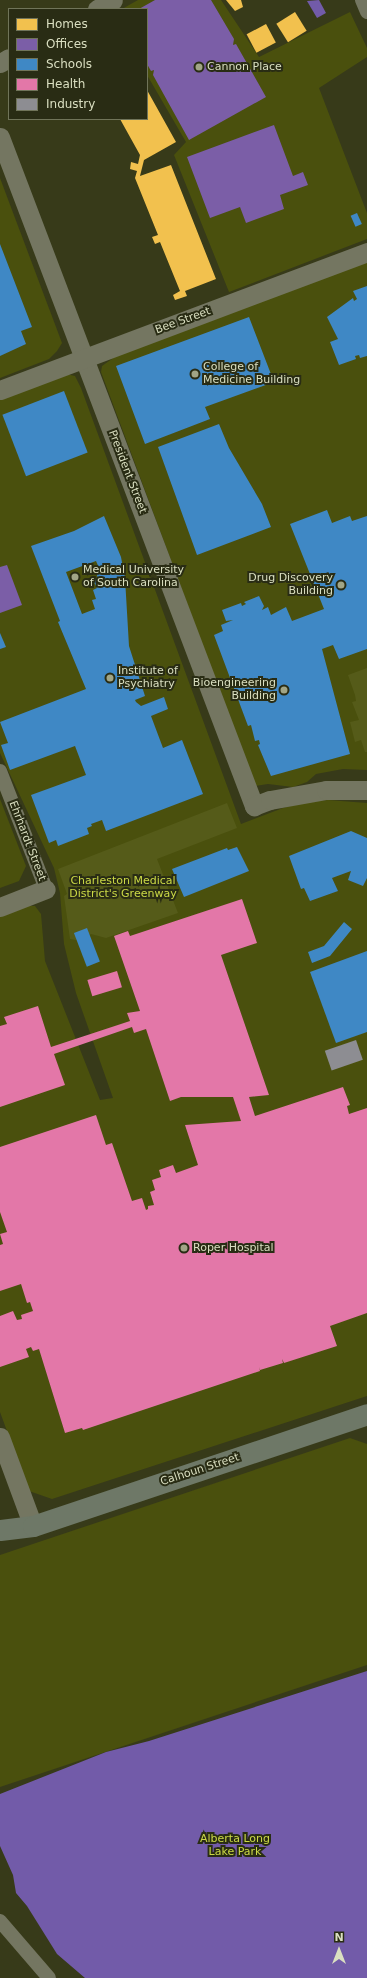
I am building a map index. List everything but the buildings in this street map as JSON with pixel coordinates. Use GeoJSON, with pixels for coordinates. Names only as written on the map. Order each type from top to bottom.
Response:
{"type":"FeatureCollection","features":[{"type":"Feature","properties":{"kind":"main road","name":"Calhoun Street"},"geometry":{"type":"LineString","coordinates":[[0,1530],[33,1526],[367,1414]]}},
{"type":"Feature","properties":{"kind":"main road","name":"Calhoun Street"},"geometry":{"type":"LineString","coordinates":[[0,1546],[33,1526]]}},
{"type":"Feature","properties":{"kind":"street"},"geometry":{"type":"LineString","coordinates":[[99,8],[114,0]]}},
{"type":"Feature","properties":{"kind":"street"},"geometry":{"type":"LineString","coordinates":[[362,0],[367,12]]}},
{"type":"Feature","properties":{"kind":"street","name":"President Street"},"geometry":{"type":"LineString","coordinates":[[0,137],[254,806],[270,800],[326,790],[367,790]]}},
{"type":"Feature","properties":{"kind":"street","name":"Bee Street"},"geometry":{"type":"LineString","coordinates":[[0,390],[367,252]]}},
{"type":"Feature","properties":{"kind":"street","name":"Ehrhardt Street"},"geometry":{"type":"LineString","coordinates":[[0,771],[46,889]]}},
{"type":"Feature","properties":{"kind":"street"},"geometry":{"type":"LineString","coordinates":[[0,907],[46,889]]}},
{"type":"Feature","properties":{"kind":"street"},"geometry":{"type":"LineString","coordinates":[[0,1437],[33,1526]]}},
{"type":"Feature","properties":{"kind":"street"},"geometry":{"type":"LineString","coordinates":[[0,1921],[49,1978]]}},
{"type":"Feature","properties":{"kind":"shaded area"},"geometry":{"type":"Polygon","coordinates":[[[138,0],[221,0],[259,57],[350,12],[367,48],[367,57],[319,88],[367,213],[367,239],[229,292],[174,155],[186,142],[148,77],[148,8],[124,8],[138,0]]]}},
{"type":"Feature","properties":{"kind":"shaded area"},"geometry":{"type":"Polygon","coordinates":[[[319,0],[326,13],[317,18],[307,1],[319,0]]]}},
{"type":"Feature","properties":{"kind":"shaded area"},"geometry":{"type":"Polygon","coordinates":[[[0,178],[62,343],[49,359],[0,378],[0,178]]]}},
{"type":"Feature","properties":{"kind":"shaded area","name":"Medical University of South Carolina"},"geometry":{"type":"Polygon","coordinates":[[[367,262],[367,770],[343,769],[316,774],[307,782],[293,787],[268,784],[255,786],[101,372],[102,366],[116,356],[367,262]]]}},
{"type":"Feature","properties":{"kind":"shaded area","name":"Roper Hospital"},"geometry":{"type":"Polygon","coordinates":[[[66,374],[75,376],[81,388],[241,824],[283,808],[307,802],[328,800],[367,803],[367,1396],[52,1499],[29,1491],[0,1412],[0,916],[28,906],[35,906],[41,914],[45,961],[100,1100],[113,1098],[76,993],[64,944],[60,893],[54,868],[0,753],[0,400],[66,374]]]}},
{"type":"Feature","properties":{"kind":"shaded area"},"geometry":{"type":"Polygon","coordinates":[[[0,799],[26,866],[19,881],[0,888],[0,799]]]}},
{"type":"Feature","properties":{"kind":"shaded area"},"geometry":{"type":"Polygon","coordinates":[[[350,1438],[367,1444],[367,1665],[0,1787],[0,1555],[350,1438]]]}},
{"type":"Feature","properties":{"kind":"shaded area","name":"Alberta Long Lake Park"},"geometry":{"type":"Polygon","coordinates":[[[367,1671],[367,1978],[85,1978],[57,1954],[27,1906],[16,1893],[13,1875],[0,1846],[0,1794],[106,1752],[149,1741],[367,1671]]]}},
{"type":"Feature","properties":{"kind":"green space"},"geometry":{"type":"Polygon","coordinates":[[[367,668],[367,752],[365,752],[361,740],[355,742],[350,722],[359,720],[352,702],[356,701],[348,675],[367,668]]]}},
{"type":"Feature","properties":{"kind":"green space","name":"Charleston Medical District's Greenway"},"geometry":{"type":"Polygon","coordinates":[[[227,803],[237,828],[157,859],[178,913],[106,938],[91,934],[76,940],[70,939],[64,896],[67,894],[58,869],[227,803]]]}},
{"type":"Feature","properties":{"kind":"place","name":"Cannon Place"},"geometry":{"type":"Point","coordinates":[199,67]}},
{"type":"Feature","properties":{"kind":"place","name":"College of Medicine Building"},"geometry":{"type":"Point","coordinates":[195,374]}},
{"type":"Feature","properties":{"kind":"place","name":"Medical University of South Carolina"},"geometry":{"type":"Point","coordinates":[75,577]}},
{"type":"Feature","properties":{"kind":"place","name":"Drug Discovery Building"},"geometry":{"type":"Point","coordinates":[341,585]}},
{"type":"Feature","properties":{"kind":"place","name":"Institute of Psychiatry"},"geometry":{"type":"Point","coordinates":[110,678]}},
{"type":"Feature","properties":{"kind":"place","name":"Bioengineering Building"},"geometry":{"type":"Point","coordinates":[284,690]}},
{"type":"Feature","properties":{"kind":"place","name":"Roper Hospital"},"geometry":{"type":"Point","coordinates":[184,1248]}}]}
